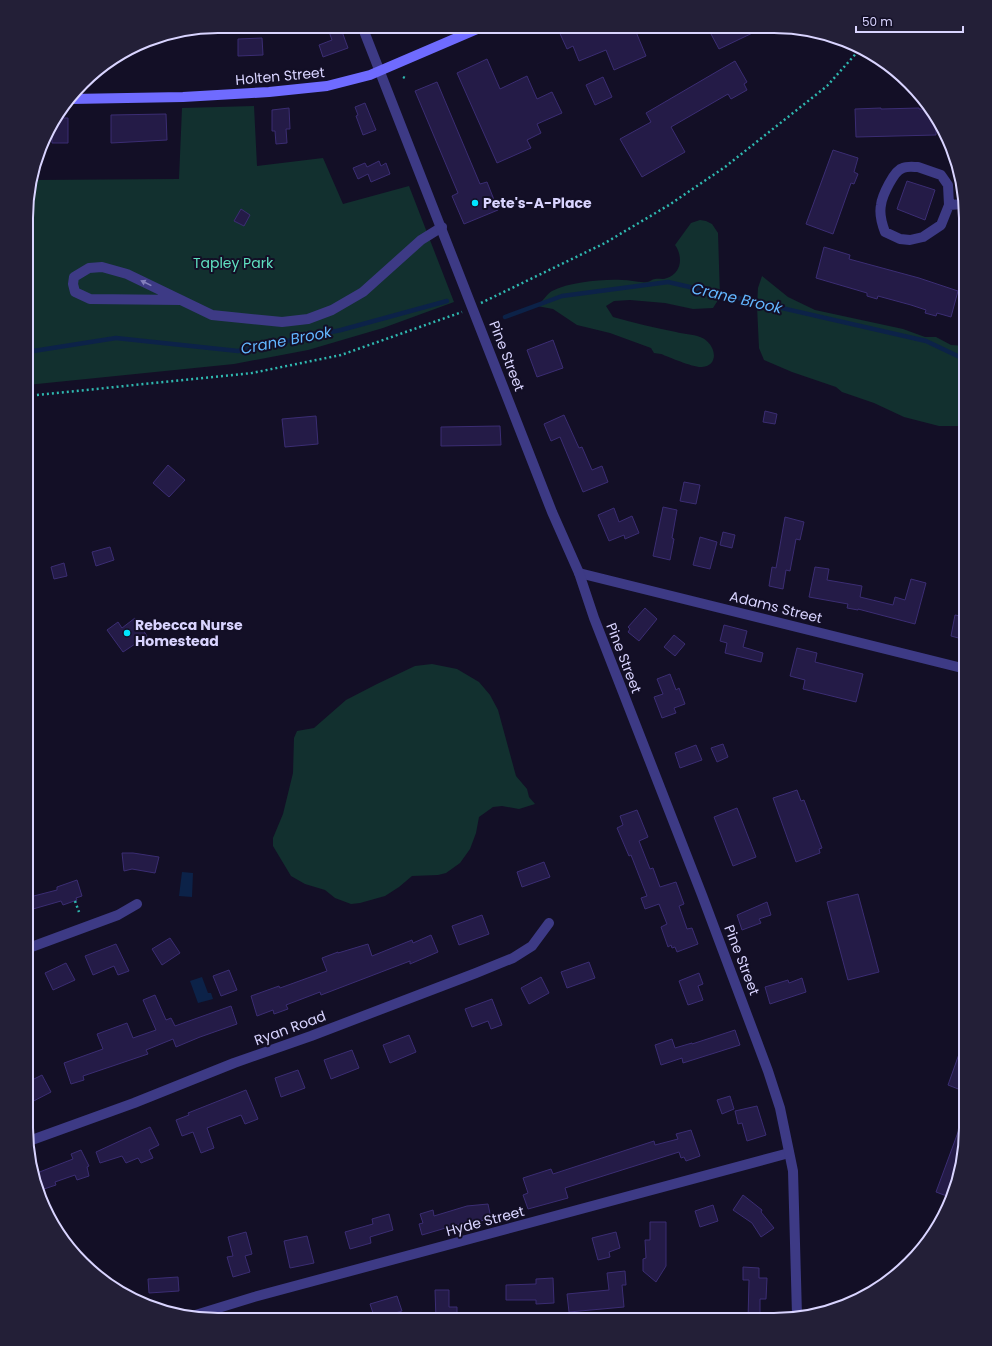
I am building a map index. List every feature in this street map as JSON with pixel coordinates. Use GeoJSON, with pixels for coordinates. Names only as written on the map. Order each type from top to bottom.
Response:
{"type":"FeatureCollection","features":[{"type":"Feature","properties":{"kind":"main road","name":"Holten Street"},"geometry":{"type":"LineString","coordinates":[[76,99],[183,97],[269,92],[327,86],[365,77],[467,33]]}},
{"type":"Feature","properties":{"kind":"street","name":"Pine Street"},"geometry":{"type":"LineString","coordinates":[[365,33],[442,227],[552,512],[579,573],[594,618],[702,895],[768,1071],[780,1108],[793,1171],[797,1311]]}},
{"type":"Feature","properties":{"kind":"street"},"geometry":{"type":"LineString","coordinates":[[918,167],[941,174],[948,185],[949,205],[941,225],[924,237],[910,240],[900,239],[885,232],[881,221],[881,205],[884,196],[896,173],[902,168],[918,167]]}},
{"type":"Feature","properties":{"kind":"street"},"geometry":{"type":"LineString","coordinates":[[949,205],[959,204]]}},
{"type":"Feature","properties":{"kind":"street"},"geometry":{"type":"LineString","coordinates":[[181,300],[90,299],[75,292],[73,284],[74,277],[89,268],[102,267],[127,274],[181,300],[212,315],[282,322],[308,319],[332,310],[363,292],[421,240],[442,227]]}},
{"type":"Feature","properties":{"kind":"street","name":"Adams Street"},"geometry":{"type":"LineString","coordinates":[[579,573],[959,667]]}},
{"type":"Feature","properties":{"kind":"street"},"geometry":{"type":"LineString","coordinates":[[33,945],[118,915],[137,904]]}},
{"type":"Feature","properties":{"kind":"street","name":"Ryan Road"},"geometry":{"type":"LineString","coordinates":[[33,1140],[134,1103],[234,1063],[513,958],[532,946],[549,923]]}},
{"type":"Feature","properties":{"kind":"street","name":"Hyde Street"},"geometry":{"type":"LineString","coordinates":[[203,1313],[254,1297],[789,1153]]}},
{"type":"Feature","properties":{"kind":"path"},"geometry":{"type":"LineString","coordinates":[[75,901],[79,912]]}},
{"type":"Feature","properties":{"kind":"green space","name":"Tapley Park"},"geometry":{"type":"Polygon","coordinates":[[[254,106],[257,166],[323,158],[343,204],[409,186],[454,302],[383,328],[308,350],[234,364],[33,384],[33,206],[37,180],[179,179],[182,108],[254,106]]]}},
{"type":"Feature","properties":{"kind":"green space"},"geometry":{"type":"Polygon","coordinates":[[[700,220],[712,224],[718,233],[720,297],[713,308],[693,309],[665,303],[630,300],[614,301],[606,306],[613,317],[700,337],[709,344],[714,353],[712,362],[708,365],[702,367],[693,366],[661,354],[654,353],[651,348],[610,333],[577,325],[553,309],[537,306],[552,291],[577,283],[614,280],[649,282],[654,279],[666,279],[672,276],[680,264],[678,249],[675,245],[691,223],[700,220]]]}},
{"type":"Feature","properties":{"kind":"green space"},"geometry":{"type":"Polygon","coordinates":[[[762,276],[788,297],[815,310],[903,329],[925,337],[936,337],[951,345],[959,346],[959,426],[939,426],[904,417],[874,403],[842,392],[836,387],[792,372],[764,360],[759,348],[757,306],[758,288],[762,276]]]}},
{"type":"Feature","properties":{"kind":"green space"},"geometry":{"type":"Polygon","coordinates":[[[432,664],[457,669],[479,682],[490,695],[498,710],[516,776],[527,789],[529,797],[535,804],[519,809],[502,806],[493,807],[479,817],[476,833],[470,849],[460,863],[446,873],[438,875],[412,876],[385,896],[351,904],[335,898],[325,890],[305,884],[291,876],[273,846],[273,838],[283,814],[293,773],[294,738],[297,731],[314,728],[346,700],[377,684],[415,666],[432,664]]]}},
{"type":"Feature","properties":{"kind":"water"},"geometry":{"type":"Polygon","coordinates":[[[182,872],[193,873],[192,897],[179,896],[182,872]]]}},
{"type":"Feature","properties":{"kind":"water"},"geometry":{"type":"Polygon","coordinates":[[[202,977],[208,993],[211,993],[213,999],[198,1003],[190,981],[202,977]]]}},
{"type":"Feature","properties":{"kind":"building"},"geometry":{"type":"Polygon","coordinates":[[[330,33],[343,33],[348,48],[323,57],[319,45],[332,40],[330,33]]]}},
{"type":"Feature","properties":{"kind":"building"},"geometry":{"type":"Polygon","coordinates":[[[560,33],[636,33],[646,56],[614,70],[606,50],[579,61],[573,46],[567,49],[560,33]]]}},
{"type":"Feature","properties":{"kind":"building"},"geometry":{"type":"Polygon","coordinates":[[[713,33],[753,33],[719,49],[711,34],[713,33]]]}},
{"type":"Feature","properties":{"kind":"building"},"geometry":{"type":"Polygon","coordinates":[[[262,38],[263,55],[238,56],[238,39],[262,38]]]}},
{"type":"Feature","properties":{"kind":"building"},"geometry":{"type":"Polygon","coordinates":[[[487,59],[500,89],[527,76],[537,99],[552,92],[562,113],[537,124],[541,133],[527,140],[531,148],[497,163],[457,73],[487,59]]]}},
{"type":"Feature","properties":{"kind":"building"},"geometry":{"type":"Polygon","coordinates":[[[735,61],[747,82],[744,84],[747,90],[731,99],[728,94],[671,127],[685,152],[642,177],[620,139],[651,122],[646,113],[735,61]]]}},
{"type":"Feature","properties":{"kind":"building"},"geometry":{"type":"Polygon","coordinates":[[[603,77],[612,97],[595,105],[586,85],[603,77]]]}},
{"type":"Feature","properties":{"kind":"building"},"geometry":{"type":"Polygon","coordinates":[[[437,82],[480,184],[487,182],[498,210],[464,224],[452,196],[458,193],[415,91],[437,82]]]}},
{"type":"Feature","properties":{"kind":"building"},"geometry":{"type":"Polygon","coordinates":[[[365,103],[376,130],[363,135],[356,116],[358,115],[355,107],[365,103]]]}},
{"type":"Feature","properties":{"kind":"building"},"geometry":{"type":"Polygon","coordinates":[[[289,108],[290,129],[286,129],[287,143],[276,144],[275,131],[272,131],[272,110],[289,108]]]}},
{"type":"Feature","properties":{"kind":"building"},"geometry":{"type":"Polygon","coordinates":[[[855,109],[924,109],[936,129],[936,135],[856,137],[855,109]]]}},
{"type":"Feature","properties":{"kind":"building"},"geometry":{"type":"Polygon","coordinates":[[[166,114],[167,140],[111,143],[111,115],[166,114]]]}},
{"type":"Feature","properties":{"kind":"building"},"geometry":{"type":"Polygon","coordinates":[[[62,118],[68,118],[68,143],[52,143],[52,136],[62,118]]]}},
{"type":"Feature","properties":{"kind":"building"},"geometry":{"type":"Polygon","coordinates":[[[833,150],[858,158],[854,172],[858,174],[854,184],[851,183],[833,234],[806,224],[833,150]]]}},
{"type":"Feature","properties":{"kind":"building"},"geometry":{"type":"Polygon","coordinates":[[[379,161],[381,166],[386,163],[390,174],[371,182],[368,174],[358,179],[353,168],[365,163],[367,167],[379,161]]]}},
{"type":"Feature","properties":{"kind":"building"},"geometry":{"type":"Polygon","coordinates":[[[907,181],[935,190],[925,220],[897,209],[907,181]]]}},
{"type":"Feature","properties":{"kind":"building"},"geometry":{"type":"Polygon","coordinates":[[[241,209],[250,215],[244,226],[234,221],[241,209]]]}},
{"type":"Feature","properties":{"kind":"building"},"geometry":{"type":"Polygon","coordinates":[[[824,247],[850,255],[849,259],[919,278],[958,291],[951,317],[937,313],[936,316],[925,313],[926,310],[911,305],[878,296],[877,299],[867,296],[867,293],[816,278],[824,247]]]}},
{"type":"Feature","properties":{"kind":"building"},"geometry":{"type":"Polygon","coordinates":[[[553,340],[563,368],[537,377],[527,350],[553,340]]]}},
{"type":"Feature","properties":{"kind":"building"},"geometry":{"type":"Polygon","coordinates":[[[765,411],[777,414],[775,424],[763,422],[765,411]]]}},
{"type":"Feature","properties":{"kind":"building"},"geometry":{"type":"Polygon","coordinates":[[[564,415],[579,448],[582,447],[592,470],[602,466],[608,482],[583,492],[560,437],[551,441],[544,424],[564,415]]]}},
{"type":"Feature","properties":{"kind":"building"},"geometry":{"type":"Polygon","coordinates":[[[316,416],[318,444],[285,447],[282,419],[316,416]]]}},
{"type":"Feature","properties":{"kind":"building"},"geometry":{"type":"Polygon","coordinates":[[[500,426],[501,445],[441,446],[441,427],[500,426]]]}},
{"type":"Feature","properties":{"kind":"building"},"geometry":{"type":"Polygon","coordinates":[[[168,465],[185,480],[169,497],[153,483],[168,465]]]}},
{"type":"Feature","properties":{"kind":"building"},"geometry":{"type":"Polygon","coordinates":[[[684,482],[700,485],[696,504],[680,501],[684,482]]]}},
{"type":"Feature","properties":{"kind":"building"},"geometry":{"type":"Polygon","coordinates":[[[663,507],[677,510],[670,560],[653,556],[663,507]]]}},
{"type":"Feature","properties":{"kind":"building"},"geometry":{"type":"Polygon","coordinates":[[[614,508],[619,522],[632,516],[639,533],[625,539],[624,535],[609,541],[598,515],[614,508]]]}},
{"type":"Feature","properties":{"kind":"building"},"geometry":{"type":"Polygon","coordinates":[[[785,517],[804,522],[800,540],[796,539],[790,571],[786,570],[783,589],[769,586],[772,567],[776,568],[785,517]]]}},
{"type":"Feature","properties":{"kind":"building"},"geometry":{"type":"Polygon","coordinates":[[[723,532],[735,535],[732,548],[720,545],[723,532]]]}},
{"type":"Feature","properties":{"kind":"building"},"geometry":{"type":"Polygon","coordinates":[[[700,537],[717,542],[710,569],[693,565],[700,537]]]}},
{"type":"Feature","properties":{"kind":"building"},"geometry":{"type":"Polygon","coordinates":[[[110,547],[114,560],[96,566],[92,552],[110,547]]]}},
{"type":"Feature","properties":{"kind":"building"},"geometry":{"type":"Polygon","coordinates":[[[64,563],[67,576],[54,579],[51,567],[64,563]]]}},
{"type":"Feature","properties":{"kind":"building"},"geometry":{"type":"Polygon","coordinates":[[[815,567],[829,569],[827,580],[862,586],[860,597],[893,605],[895,597],[905,600],[911,579],[926,583],[915,624],[858,609],[847,608],[848,604],[809,597],[815,567]]]}},
{"type":"Feature","properties":{"kind":"building"},"geometry":{"type":"Polygon","coordinates":[[[645,608],[657,619],[639,641],[628,632],[630,629],[628,627],[645,608]]]}},
{"type":"Feature","properties":{"kind":"building"},"geometry":{"type":"Polygon","coordinates":[[[955,615],[959,616],[959,638],[951,636],[955,615]]]}},
{"type":"Feature","properties":{"kind":"building","name":"Rebecca Nurse Homestead"},"geometry":{"type":"Polygon","coordinates":[[[135,618],[147,636],[123,652],[107,630],[118,622],[122,628],[135,618]]]}},
{"type":"Feature","properties":{"kind":"building"},"geometry":{"type":"Polygon","coordinates":[[[724,625],[747,631],[743,647],[763,653],[761,662],[725,653],[727,643],[720,641],[724,625]]]}},
{"type":"Feature","properties":{"kind":"building"},"geometry":{"type":"Polygon","coordinates":[[[674,635],[685,644],[675,656],[664,647],[674,635]]]}},
{"type":"Feature","properties":{"kind":"building"},"geometry":{"type":"Polygon","coordinates":[[[797,648],[817,653],[815,662],[863,674],[856,702],[803,689],[805,680],[790,676],[797,648]]]}},
{"type":"Feature","properties":{"kind":"building"},"geometry":{"type":"Polygon","coordinates":[[[670,674],[676,690],[679,688],[685,704],[674,708],[676,713],[662,718],[654,697],[663,694],[657,679],[670,674]]]}},
{"type":"Feature","properties":{"kind":"building"},"geometry":{"type":"Polygon","coordinates":[[[723,744],[728,757],[717,762],[711,748],[723,744]]]}},
{"type":"Feature","properties":{"kind":"building"},"geometry":{"type":"Polygon","coordinates":[[[696,745],[702,760],[680,768],[675,753],[696,745]]]}},
{"type":"Feature","properties":{"kind":"building"},"geometry":{"type":"Polygon","coordinates":[[[797,790],[801,801],[804,800],[822,848],[819,849],[820,853],[796,862],[773,798],[797,790]]]}},
{"type":"Feature","properties":{"kind":"building"},"geometry":{"type":"Polygon","coordinates":[[[737,808],[756,857],[733,866],[714,817],[737,808]]]}},
{"type":"Feature","properties":{"kind":"building"},"geometry":{"type":"Polygon","coordinates":[[[637,810],[648,837],[639,841],[650,869],[653,868],[660,887],[676,882],[684,904],[679,906],[687,929],[692,928],[698,944],[677,952],[675,947],[672,948],[671,945],[668,947],[661,927],[667,924],[659,904],[645,909],[641,898],[647,896],[631,855],[629,856],[617,828],[623,825],[620,816],[637,810]]]}},
{"type":"Feature","properties":{"kind":"building"},"geometry":{"type":"Polygon","coordinates":[[[122,853],[159,857],[155,873],[132,869],[124,871],[122,853]]]}},
{"type":"Feature","properties":{"kind":"building"},"geometry":{"type":"Polygon","coordinates":[[[544,862],[550,877],[522,887],[517,872],[544,862]]]}},
{"type":"Feature","properties":{"kind":"building"},"geometry":{"type":"Polygon","coordinates":[[[77,880],[82,896],[76,898],[77,900],[63,905],[61,901],[33,909],[33,896],[57,890],[57,887],[77,880]]]}},
{"type":"Feature","properties":{"kind":"building"},"geometry":{"type":"Polygon","coordinates":[[[858,894],[879,972],[848,980],[827,902],[858,894]]]}},
{"type":"Feature","properties":{"kind":"building"},"geometry":{"type":"Polygon","coordinates":[[[767,902],[771,915],[759,919],[761,923],[742,930],[737,915],[767,902]]]}},
{"type":"Feature","properties":{"kind":"building"},"geometry":{"type":"Polygon","coordinates":[[[482,915],[489,934],[459,945],[452,926],[482,915]]]}},
{"type":"Feature","properties":{"kind":"building"},"geometry":{"type":"Polygon","coordinates":[[[431,935],[438,952],[410,964],[410,961],[321,995],[320,992],[286,1005],[288,1009],[274,1014],[273,1010],[257,1016],[251,996],[279,986],[280,988],[327,971],[322,958],[368,944],[372,956],[412,940],[413,943],[431,935]]]}},
{"type":"Feature","properties":{"kind":"building"},"geometry":{"type":"Polygon","coordinates":[[[170,938],[180,953],[162,965],[152,949],[170,938]]]}},
{"type":"Feature","properties":{"kind":"building"},"geometry":{"type":"Polygon","coordinates":[[[116,944],[129,971],[118,975],[114,966],[93,975],[85,956],[116,944]]]}},
{"type":"Feature","properties":{"kind":"building"},"geometry":{"type":"Polygon","coordinates":[[[589,962],[595,978],[567,988],[561,972],[589,962]]]}},
{"type":"Feature","properties":{"kind":"building"},"geometry":{"type":"Polygon","coordinates":[[[66,963],[75,980],[53,990],[45,973],[66,963]]]}},
{"type":"Feature","properties":{"kind":"building"},"geometry":{"type":"Polygon","coordinates":[[[229,970],[237,990],[221,996],[213,976],[229,970]]]}},
{"type":"Feature","properties":{"kind":"building"},"geometry":{"type":"Polygon","coordinates":[[[699,973],[703,984],[698,986],[703,1000],[688,1005],[679,981],[699,973]]]}},
{"type":"Feature","properties":{"kind":"building"},"geometry":{"type":"Polygon","coordinates":[[[541,977],[549,993],[529,1004],[521,988],[541,977]]]}},
{"type":"Feature","properties":{"kind":"building"},"geometry":{"type":"Polygon","coordinates":[[[802,978],[806,992],[770,1004],[765,987],[788,980],[789,983],[802,978]]]}},
{"type":"Feature","properties":{"kind":"building"},"geometry":{"type":"Polygon","coordinates":[[[155,995],[166,1020],[171,1018],[175,1026],[231,1006],[237,1024],[176,1047],[173,1039],[146,1050],[148,1054],[83,1076],[84,1080],[71,1084],[64,1063],[103,1049],[97,1034],[127,1023],[133,1038],[156,1030],[143,1000],[155,995]]]}},
{"type":"Feature","properties":{"kind":"building"},"geometry":{"type":"Polygon","coordinates":[[[492,999],[502,1025],[491,1029],[488,1021],[472,1027],[465,1009],[492,999]]]}},
{"type":"Feature","properties":{"kind":"building"},"geometry":{"type":"Polygon","coordinates":[[[735,1030],[740,1045],[683,1063],[682,1058],[661,1065],[655,1045],[672,1039],[675,1048],[735,1030]]]}},
{"type":"Feature","properties":{"kind":"building"},"geometry":{"type":"Polygon","coordinates":[[[409,1035],[416,1052],[390,1063],[383,1045],[409,1035]]]}},
{"type":"Feature","properties":{"kind":"building"},"geometry":{"type":"Polygon","coordinates":[[[352,1050],[359,1068],[331,1079],[324,1060],[352,1050]]]}},
{"type":"Feature","properties":{"kind":"building"},"geometry":{"type":"Polygon","coordinates":[[[959,1054],[959,1089],[948,1085],[959,1054]]]}},
{"type":"Feature","properties":{"kind":"building"},"geometry":{"type":"Polygon","coordinates":[[[298,1070],[305,1088],[281,1097],[275,1078],[298,1070]]]}},
{"type":"Feature","properties":{"kind":"building"},"geometry":{"type":"Polygon","coordinates":[[[42,1075],[51,1092],[33,1101],[33,1080],[42,1075]]]}},
{"type":"Feature","properties":{"kind":"building"},"geometry":{"type":"Polygon","coordinates":[[[246,1090],[258,1119],[245,1124],[241,1115],[207,1128],[214,1148],[201,1153],[193,1132],[182,1136],[176,1120],[189,1115],[188,1113],[246,1090]]]}},
{"type":"Feature","properties":{"kind":"building"},"geometry":{"type":"Polygon","coordinates":[[[730,1096],[734,1109],[722,1114],[717,1100],[730,1096]]]}},
{"type":"Feature","properties":{"kind":"building"},"geometry":{"type":"Polygon","coordinates":[[[757,1106],[766,1135],[747,1141],[742,1123],[738,1124],[735,1111],[757,1106]]]}},
{"type":"Feature","properties":{"kind":"building"},"geometry":{"type":"Polygon","coordinates":[[[150,1127],[159,1145],[149,1150],[153,1158],[141,1163],[138,1158],[126,1163],[122,1156],[100,1163],[96,1152],[150,1127]]]}},
{"type":"Feature","properties":{"kind":"building"},"geometry":{"type":"Polygon","coordinates":[[[691,1130],[700,1156],[686,1161],[684,1157],[681,1158],[679,1152],[565,1188],[568,1198],[528,1209],[523,1195],[528,1193],[523,1178],[551,1169],[553,1174],[654,1141],[655,1145],[678,1139],[676,1134],[691,1130]]]}},
{"type":"Feature","properties":{"kind":"building"},"geometry":{"type":"Polygon","coordinates":[[[959,1130],[959,1140],[953,1176],[946,1196],[936,1192],[959,1130]]]}},
{"type":"Feature","properties":{"kind":"building"},"geometry":{"type":"Polygon","coordinates":[[[81,1150],[89,1166],[87,1167],[89,1176],[77,1180],[75,1175],[55,1182],[56,1185],[44,1189],[38,1172],[73,1159],[71,1154],[81,1150]]]}},
{"type":"Feature","properties":{"kind":"building"},"geometry":{"type":"Polygon","coordinates":[[[743,1195],[762,1210],[761,1212],[774,1228],[761,1237],[752,1223],[733,1210],[743,1195]]]}},
{"type":"Feature","properties":{"kind":"building"},"geometry":{"type":"Polygon","coordinates":[[[488,1204],[491,1218],[467,1225],[466,1222],[422,1235],[419,1224],[423,1223],[420,1214],[433,1210],[434,1216],[467,1206],[488,1204]]]}},
{"type":"Feature","properties":{"kind":"building"},"geometry":{"type":"Polygon","coordinates":[[[713,1205],[718,1221],[700,1227],[695,1211],[713,1205]]]}},
{"type":"Feature","properties":{"kind":"building"},"geometry":{"type":"Polygon","coordinates":[[[389,1214],[393,1230],[370,1237],[371,1243],[350,1249],[345,1232],[373,1224],[372,1219],[389,1214]]]}},
{"type":"Feature","properties":{"kind":"building"},"geometry":{"type":"Polygon","coordinates":[[[650,1222],[666,1222],[666,1266],[656,1282],[643,1271],[643,1259],[646,1258],[645,1240],[650,1240],[650,1222]]]}},
{"type":"Feature","properties":{"kind":"building"},"geometry":{"type":"Polygon","coordinates":[[[246,1232],[252,1254],[245,1256],[250,1272],[233,1277],[227,1257],[233,1256],[228,1237],[246,1232]]]}},
{"type":"Feature","properties":{"kind":"building"},"geometry":{"type":"Polygon","coordinates":[[[616,1232],[620,1248],[609,1252],[610,1257],[598,1260],[592,1238],[616,1232]]]}},
{"type":"Feature","properties":{"kind":"building"},"geometry":{"type":"Polygon","coordinates":[[[307,1236],[314,1263],[290,1268],[284,1241],[307,1236]]]}},
{"type":"Feature","properties":{"kind":"building"},"geometry":{"type":"Polygon","coordinates":[[[743,1267],[759,1268],[759,1278],[767,1278],[766,1299],[760,1299],[760,1313],[748,1313],[749,1280],[743,1280],[743,1267]]]}},
{"type":"Feature","properties":{"kind":"building"},"geometry":{"type":"Polygon","coordinates":[[[625,1271],[626,1285],[622,1285],[624,1307],[569,1312],[567,1294],[609,1290],[607,1273],[625,1271]]]}},
{"type":"Feature","properties":{"kind":"building"},"geometry":{"type":"Polygon","coordinates":[[[178,1277],[179,1291],[149,1293],[148,1279],[178,1277]]]}},
{"type":"Feature","properties":{"kind":"building"},"geometry":{"type":"Polygon","coordinates":[[[553,1278],[554,1303],[536,1304],[536,1300],[506,1300],[506,1285],[536,1284],[536,1279],[553,1278]]]}},
{"type":"Feature","properties":{"kind":"building"},"geometry":{"type":"Polygon","coordinates":[[[435,1290],[449,1290],[449,1307],[457,1307],[457,1313],[436,1313],[435,1290]]]}},
{"type":"Feature","properties":{"kind":"building"},"geometry":{"type":"Polygon","coordinates":[[[397,1296],[402,1311],[395,1313],[373,1313],[370,1304],[397,1296]]]}},
{"type":"Feature","properties":{"kind":"waterway","name":"Crane Brook"},"geometry":{"type":"LineString","coordinates":[[505,317],[562,296],[668,282],[926,341],[959,357]]}},
{"type":"Feature","properties":{"kind":"waterway","name":"Crane Brook"},"geometry":{"type":"LineString","coordinates":[[33,351],[116,338],[238,351],[341,330],[447,301]]}},
{"type":"Feature","properties":{"kind":"place","name":"Pete's-A-Place"},"geometry":{"type":"Point","coordinates":[475,203]}},
{"type":"Feature","properties":{"kind":"place","name":"Rebecca Nurse Homestead"},"geometry":{"type":"Point","coordinates":[127,633]}}]}
